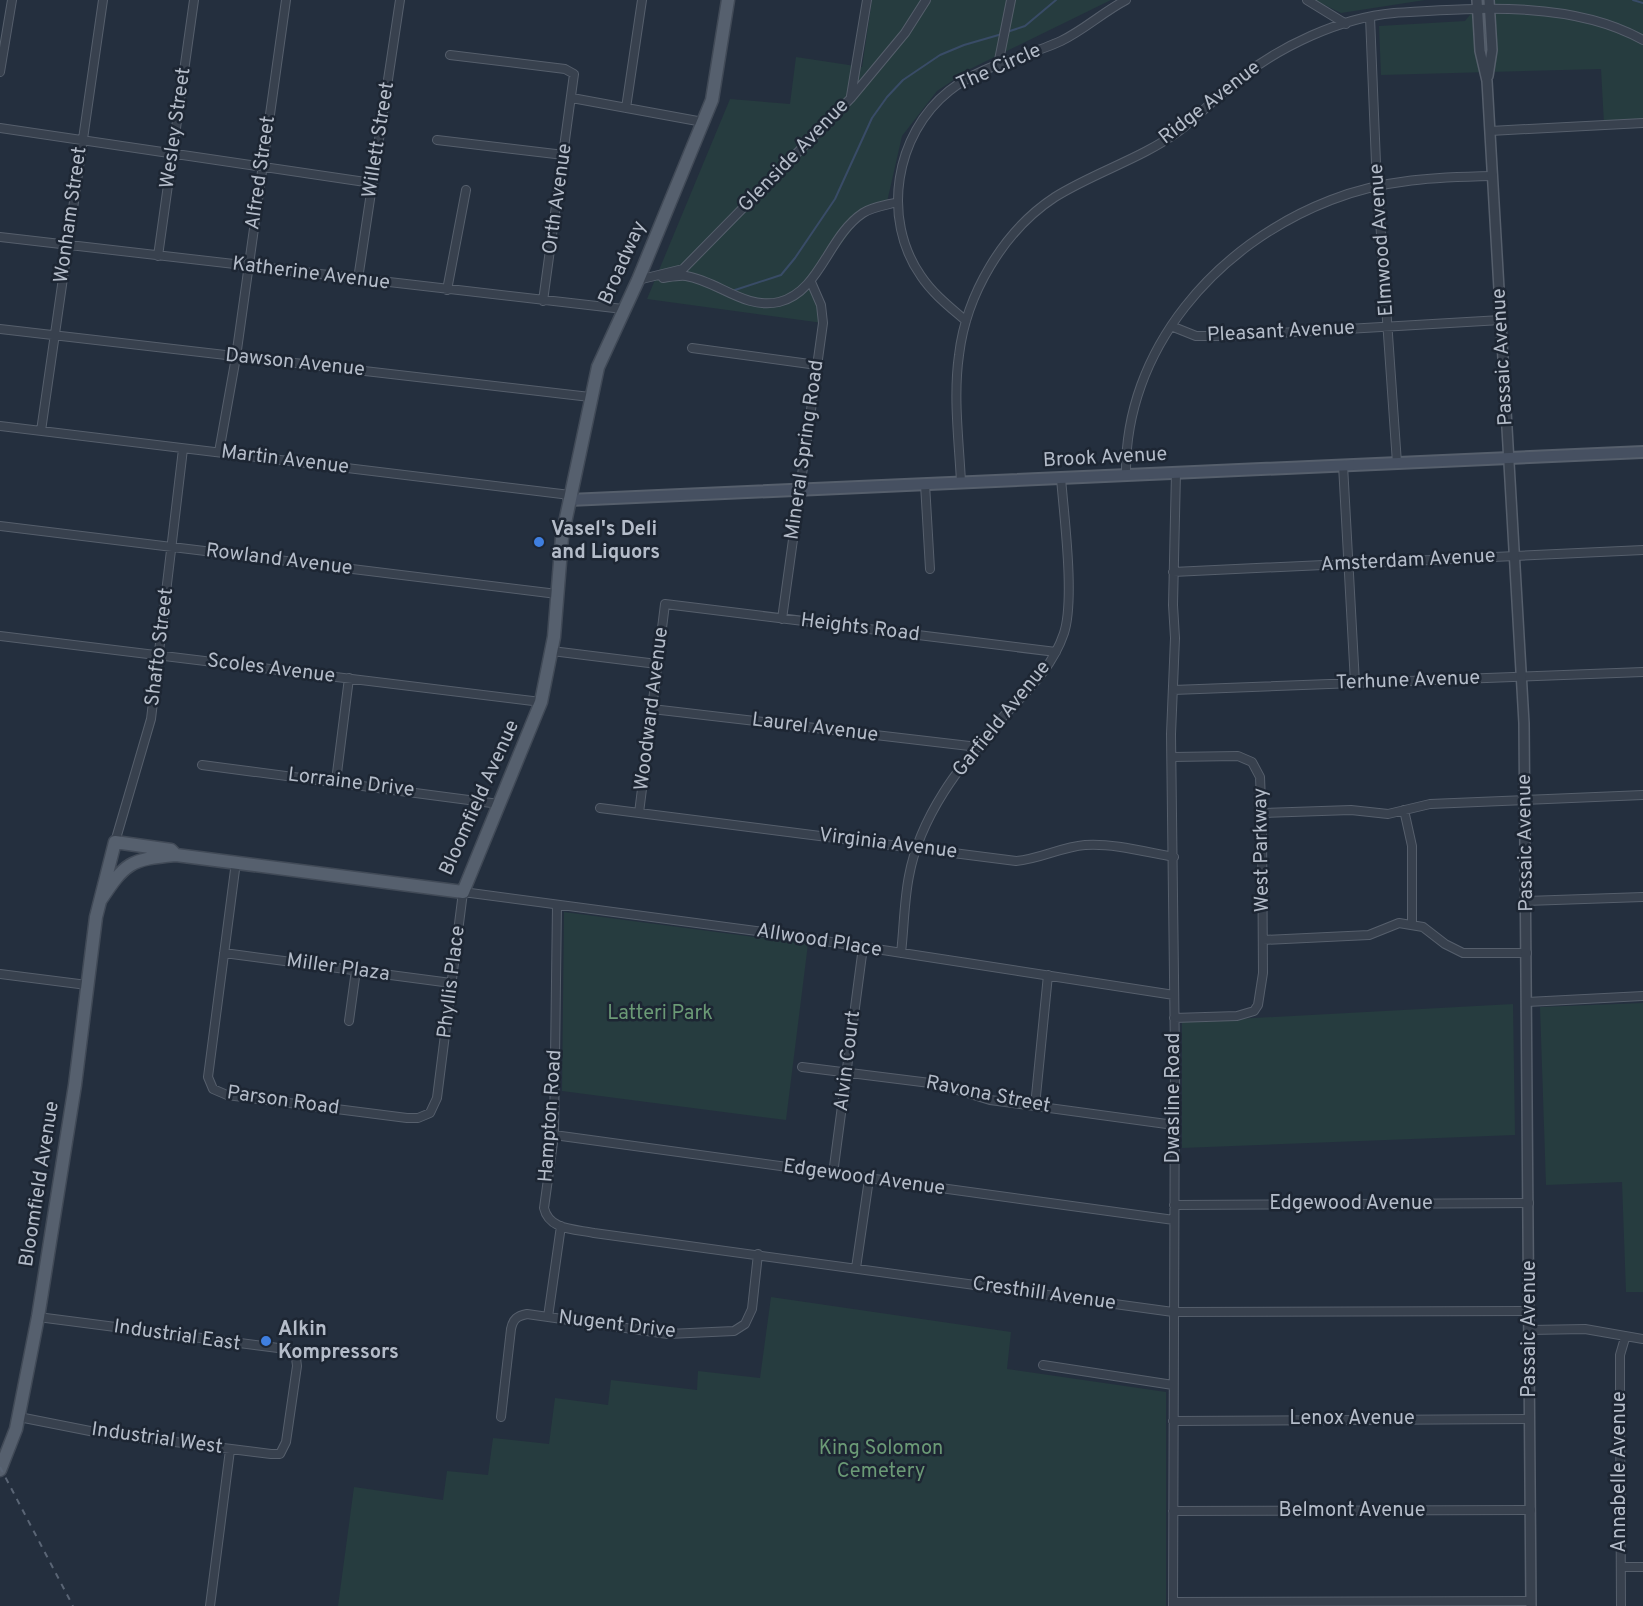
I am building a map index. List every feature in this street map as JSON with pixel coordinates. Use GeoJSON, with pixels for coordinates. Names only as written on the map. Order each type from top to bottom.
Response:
{"type":"FeatureCollection","features":[{"type":"Feature","properties":{"kind":"main road","name":"Broadway"},"geometry":{"type":"LineString","coordinates":[[561,544],[598,367],[638,280],[703,122],[715,88],[728,0]]}},
{"type":"Feature","properties":{"kind":"main road","name":"Brook Avenue"},"geometry":{"type":"LineString","coordinates":[[570,497],[800,490],[1643,452]]}},
{"type":"Feature","properties":{"kind":"main road","name":"Bloomfield Avenue"},"geometry":{"type":"LineString","coordinates":[[100,901],[117,874],[134,862],[176,855],[463,892],[541,702],[552,651],[561,544]]}},
{"type":"Feature","properties":{"kind":"main road","name":"Bloomfield Avenue"},"geometry":{"type":"LineString","coordinates":[[0,1470],[19,1417],[38,1317],[100,901],[115,842],[171,850],[176,855]]}},
{"type":"Feature","properties":{"kind":"street"},"geometry":{"type":"LineString","coordinates":[[0,72],[12,0]]}},
{"type":"Feature","properties":{"kind":"street","name":"Wonham Street"},"geometry":{"type":"LineString","coordinates":[[41,431],[103,0]]}},
{"type":"Feature","properties":{"kind":"street","name":"Wesley Street"},"geometry":{"type":"LineString","coordinates":[[158,256],[194,0]]}},
{"type":"Feature","properties":{"kind":"street","name":"Alfred Street"},"geometry":{"type":"LineString","coordinates":[[219,453],[236,357],[286,0]]}},
{"type":"Feature","properties":{"kind":"street","name":"Willett Street"},"geometry":{"type":"LineString","coordinates":[[358,279],[400,0]]}},
{"type":"Feature","properties":{"kind":"street"},"geometry":{"type":"LineString","coordinates":[[627,108],[642,0]]}},
{"type":"Feature","properties":{"kind":"street"},"geometry":{"type":"LineString","coordinates":[[850,98],[867,0]]}},
{"type":"Feature","properties":{"kind":"street","name":"Glenside Avenue"},"geometry":{"type":"LineString","coordinates":[[638,280],[682,269],[850,98],[905,33],[926,0]]}},
{"type":"Feature","properties":{"kind":"street"},"geometry":{"type":"LineString","coordinates":[[998,65],[1011,0]]}},
{"type":"Feature","properties":{"kind":"street","name":"The Circle"},"geometry":{"type":"LineString","coordinates":[[966,321],[934,293],[913,264],[902,232],[898,202],[900,168],[909,142],[927,113],[970,76],[1061,40],[1126,0]]}},
{"type":"Feature","properties":{"kind":"street"},"geometry":{"type":"LineString","coordinates":[[1307,0],[1346,24]]}},
{"type":"Feature","properties":{"kind":"street","name":"Ridge Avenue"},"geometry":{"type":"LineString","coordinates":[[962,482],[957,387],[958,356],[966,321],[976,294],[995,260],[1009,241],[1044,205],[1170,137],[1235,82],[1272,56],[1346,24],[1370,17],[1489,3],[1579,12],[1622,26],[1643,40]]}},
{"type":"Feature","properties":{"kind":"street","name":"Passaic Avenue"},"geometry":{"type":"LineString","coordinates":[[1487,81],[1492,50],[1489,3]]}},
{"type":"Feature","properties":{"kind":"street","name":"Passaic Avenue"},"geometry":{"type":"LineString","coordinates":[[1477,4],[1480,51],[1487,81],[1493,176],[1515,556],[1526,799],[1531,1603]]}},
{"type":"Feature","properties":{"kind":"street","name":"Elmwood Avenue"},"geometry":{"type":"LineString","coordinates":[[1370,17],[1378,187],[1397,463]]}},
{"type":"Feature","properties":{"kind":"street","name":"Orth Avenue"},"geometry":{"type":"LineString","coordinates":[[450,55],[569,70],[575,77],[543,301]]}},
{"type":"Feature","properties":{"kind":"street"},"geometry":{"type":"LineString","coordinates":[[572,98],[703,122]]}},
{"type":"Feature","properties":{"kind":"street"},"geometry":{"type":"LineString","coordinates":[[1490,131],[1643,123]]}},
{"type":"Feature","properties":{"kind":"street"},"geometry":{"type":"LineString","coordinates":[[0,128],[372,183]]}},
{"type":"Feature","properties":{"kind":"street"},"geometry":{"type":"LineString","coordinates":[[437,140],[564,155]]}},
{"type":"Feature","properties":{"kind":"street"},"geometry":{"type":"LineString","coordinates":[[1126,475],[1126,437],[1146,370],[1171,326],[1201,288],[1239,254],[1276,228],[1331,200],[1413,178],[1493,176]]}},
{"type":"Feature","properties":{"kind":"street"},"geometry":{"type":"LineString","coordinates":[[447,290],[466,190]]}},
{"type":"Feature","properties":{"kind":"street"},"geometry":{"type":"LineString","coordinates":[[638,280],[686,275],[752,302],[779,302],[811,282],[827,252],[845,228],[864,212],[898,202]]}},
{"type":"Feature","properties":{"kind":"street","name":"Katherine Avenue"},"geometry":{"type":"LineString","coordinates":[[0,237],[623,309]]}},
{"type":"Feature","properties":{"kind":"street","name":"Mineral Spring Road"},"geometry":{"type":"LineString","coordinates":[[782,619],[823,323],[821,305],[811,282]]}},
{"type":"Feature","properties":{"kind":"street","name":"Pleasant Avenue"},"geometry":{"type":"LineString","coordinates":[[1171,326],[1196,336],[1226,336],[1501,320]]}},
{"type":"Feature","properties":{"kind":"street","name":"Dawson Avenue"},"geometry":{"type":"LineString","coordinates":[[0,329],[590,397]]}},
{"type":"Feature","properties":{"kind":"street"},"geometry":{"type":"LineString","coordinates":[[692,348],[817,365]]}},
{"type":"Feature","properties":{"kind":"street","name":"Martin Avenue"},"geometry":{"type":"LineString","coordinates":[[0,426],[570,497]]}},
{"type":"Feature","properties":{"kind":"street","name":"Shafto Street"},"geometry":{"type":"LineString","coordinates":[[115,842],[152,719],[183,448]]}},
{"type":"Feature","properties":{"kind":"street"},"geometry":{"type":"LineString","coordinates":[[1343,465],[1355,683]]}},
{"type":"Feature","properties":{"kind":"street","name":"Dwasline Road"},"geometry":{"type":"LineString","coordinates":[[1173,1604],[1174,857],[1172,758],[1176,472]]}},
{"type":"Feature","properties":{"kind":"street","name":"Garfield Avenue"},"geometry":{"type":"LineString","coordinates":[[901,953],[909,877],[917,846],[932,810],[978,747],[1046,670],[1064,632],[1069,602],[1061,478]]}},
{"type":"Feature","properties":{"kind":"street"},"geometry":{"type":"LineString","coordinates":[[925,484],[930,569]]}},
{"type":"Feature","properties":{"kind":"street","name":"Rowland Avenue"},"geometry":{"type":"LineString","coordinates":[[0,526],[557,594]]}},
{"type":"Feature","properties":{"kind":"street","name":"Amsterdam Avenue"},"geometry":{"type":"LineString","coordinates":[[1173,572],[1643,550]]}},
{"type":"Feature","properties":{"kind":"street","name":"Heights Road"},"geometry":{"type":"LineString","coordinates":[[665,604],[1056,652]]}},
{"type":"Feature","properties":{"kind":"street","name":"Woodward Avenue"},"geometry":{"type":"LineString","coordinates":[[639,813],[665,604]]}},
{"type":"Feature","properties":{"kind":"street","name":"Scoles Avenue"},"geometry":{"type":"LineString","coordinates":[[0,636],[541,702]]}},
{"type":"Feature","properties":{"kind":"street"},"geometry":{"type":"LineString","coordinates":[[552,651],[657,664]]}},
{"type":"Feature","properties":{"kind":"street","name":"Terhune Avenue"},"geometry":{"type":"LineString","coordinates":[[1173,690],[1643,672]]}},
{"type":"Feature","properties":{"kind":"street"},"geometry":{"type":"LineString","coordinates":[[336,781],[349,678]]}},
{"type":"Feature","properties":{"kind":"street","name":"Laurel Avenue"},"geometry":{"type":"LineString","coordinates":[[652,709],[978,747]]}},
{"type":"Feature","properties":{"kind":"street","name":"West Parkway"},"geometry":{"type":"LineString","coordinates":[[1172,758],[1238,756],[1246,758],[1258,769],[1262,813],[1263,940],[1262,986],[1258,1005],[1246,1014],[1174,1018]]}},
{"type":"Feature","properties":{"kind":"street","name":"Lorraine Drive"},"geometry":{"type":"LineString","coordinates":[[202,765],[499,804]]}},
{"type":"Feature","properties":{"kind":"street"},"geometry":{"type":"LineString","coordinates":[[1262,813],[1351,810],[1388,814],[1430,804],[1643,795]]}},
{"type":"Feature","properties":{"kind":"street","name":"Virginia Avenue"},"geometry":{"type":"LineString","coordinates":[[600,808],[917,846],[1016,861],[1041,857],[1070,848],[1095,845],[1174,857]]}},
{"type":"Feature","properties":{"kind":"street"},"geometry":{"type":"LineString","coordinates":[[1404,810],[1412,846],[1412,924]]}},
{"type":"Feature","properties":{"kind":"street","name":"Parson Road"},"geometry":{"type":"LineString","coordinates":[[236,862],[208,1077],[213,1089],[219,1092],[418,1119],[430,1113],[435,1106],[440,1072]]}},
{"type":"Feature","properties":{"kind":"street","name":"Allwood Place"},"geometry":{"type":"LineString","coordinates":[[463,892],[862,947],[1173,995]]}},
{"type":"Feature","properties":{"kind":"street","name":"Phyllis Place"},"geometry":{"type":"LineString","coordinates":[[440,1072],[463,892]]}},
{"type":"Feature","properties":{"kind":"street"},"geometry":{"type":"LineString","coordinates":[[1526,901],[1643,897]]}},
{"type":"Feature","properties":{"kind":"street","name":"Hampton Road"},"geometry":{"type":"LineString","coordinates":[[557,904],[554,1136],[544,1208],[546,1217],[553,1224],[561,1226]]}},
{"type":"Feature","properties":{"kind":"street"},"geometry":{"type":"LineString","coordinates":[[1263,940],[1369,935],[1392,924],[1412,924],[1423,927],[1445,944],[1464,953],[1527,953]]}},
{"type":"Feature","properties":{"kind":"street","name":"Alvin Court"},"geometry":{"type":"LineString","coordinates":[[833,1174],[862,947]]}},
{"type":"Feature","properties":{"kind":"street","name":"Miller Plaza"},"geometry":{"type":"LineString","coordinates":[[224,952],[452,983]]}},
{"type":"Feature","properties":{"kind":"street"},"geometry":{"type":"LineString","coordinates":[[350,1021],[356,970]]}},
{"type":"Feature","properties":{"kind":"street"},"geometry":{"type":"LineString","coordinates":[[0,974],[87,985]]}},
{"type":"Feature","properties":{"kind":"street"},"geometry":{"type":"LineString","coordinates":[[1035,1106],[1048,975]]}},
{"type":"Feature","properties":{"kind":"street"},"geometry":{"type":"LineString","coordinates":[[1527,1002],[1643,996]]}},
{"type":"Feature","properties":{"kind":"street","name":"Ravona Street"},"geometry":{"type":"LineString","coordinates":[[802,1067],[938,1084],[990,1100],[1174,1125]]}},
{"type":"Feature","properties":{"kind":"street","name":"Edgewood Avenue"},"geometry":{"type":"LineString","coordinates":[[554,1136],[1174,1220]]}},
{"type":"Feature","properties":{"kind":"street"},"geometry":{"type":"LineString","coordinates":[[856,1268],[869,1179]]}},
{"type":"Feature","properties":{"kind":"street","name":"Edgewood Avenue"},"geometry":{"type":"LineString","coordinates":[[1174,1205],[1529,1203]]}},
{"type":"Feature","properties":{"kind":"street"},"geometry":{"type":"LineString","coordinates":[[548,1317],[561,1226]]}},
{"type":"Feature","properties":{"kind":"street","name":"Cresthill Avenue"},"geometry":{"type":"LineString","coordinates":[[561,1226],[1173,1312],[1530,1311]]}},
{"type":"Feature","properties":{"kind":"street","name":"Nugent Drive"},"geometry":{"type":"LineString","coordinates":[[501,1417],[512,1324],[520,1315],[668,1334],[734,1331],[745,1324],[752,1309],[758,1254]]}},
{"type":"Feature","properties":{"kind":"street","name":"Industrial East"},"geometry":{"type":"LineString","coordinates":[[38,1317],[286,1349],[296,1358],[287,1441]]}},
{"type":"Feature","properties":{"kind":"street"},"geometry":{"type":"LineString","coordinates":[[1530,1330],[1585,1329],[1625,1338],[1643,1339]]}},
{"type":"Feature","properties":{"kind":"street","name":"Annabelle Avenue"},"geometry":{"type":"LineString","coordinates":[[1621,1606],[1620,1355],[1625,1338]]}},
{"type":"Feature","properties":{"kind":"street"},"geometry":{"type":"LineString","coordinates":[[1043,1365],[1173,1385]]}},
{"type":"Feature","properties":{"kind":"street","name":"Industrial West"},"geometry":{"type":"LineString","coordinates":[[19,1417],[95,1432],[279,1454],[284,1450],[287,1441]]}},
{"type":"Feature","properties":{"kind":"street","name":"Lenox Avenue"},"geometry":{"type":"LineString","coordinates":[[1173,1421],[1530,1419]]}},
{"type":"Feature","properties":{"kind":"street"},"geometry":{"type":"LineString","coordinates":[[210,1606],[230,1449]]}},
{"type":"Feature","properties":{"kind":"street","name":"Belmont Avenue"},"geometry":{"type":"LineString","coordinates":[[1173,1511],[1531,1510]]}},
{"type":"Feature","properties":{"kind":"street"},"geometry":{"type":"LineString","coordinates":[[1621,1567],[1643,1567]]}},
{"type":"Feature","properties":{"kind":"street"},"geometry":{"type":"LineString","coordinates":[[1173,1604],[1531,1603]]}},
{"type":"Feature","properties":{"kind":"green space"},"geometry":{"type":"Polygon","coordinates":[[[872,0],[1111,0],[970,69],[937,91],[902,136],[887,202],[862,216],[811,284],[823,323],[647,299],[730,99],[790,104],[796,57],[862,67],[872,0]]]}},
{"type":"Feature","properties":{"kind":"green space"},"geometry":{"type":"Polygon","coordinates":[[[1314,0],[1425,0],[1341,13],[1314,0]]]}},
{"type":"Feature","properties":{"kind":"green space"},"geometry":{"type":"Polygon","coordinates":[[[1482,0],[1643,0],[1643,122],[1604,124],[1601,69],[1381,75],[1379,26],[1465,21],[1482,0]]]}},
{"type":"Feature","properties":{"kind":"green space","name":"Latteri Park"},"geometry":{"type":"Polygon","coordinates":[[[564,912],[808,944],[786,1120],[562,1091],[564,912]]]}},
{"type":"Feature","properties":{"kind":"green space"},"geometry":{"type":"Polygon","coordinates":[[[1643,1003],[1643,1292],[1626,1292],[1622,1182],[1546,1185],[1540,1007],[1643,1003]]]}},
{"type":"Feature","properties":{"kind":"green space"},"geometry":{"type":"Polygon","coordinates":[[[1513,1004],[1515,1135],[1182,1148],[1182,1022],[1513,1004]]]}},
{"type":"Feature","properties":{"kind":"green space","name":"King Solomon Cemetery"},"geometry":{"type":"Polygon","coordinates":[[[771,1297],[1011,1332],[1007,1369],[1166,1392],[1166,1606],[338,1606],[354,1487],[443,1500],[447,1471],[488,1475],[493,1438],[549,1444],[555,1398],[608,1405],[611,1380],[697,1390],[698,1371],[760,1378],[771,1297]]]}},
{"type":"Feature","properties":{"kind":"waterway"},"geometry":{"type":"LineString","coordinates":[[1007,32],[1025,26],[1056,0]]}},
{"type":"Feature","properties":{"kind":"waterway"},"geometry":{"type":"LineString","coordinates":[[1633,0],[1643,3]]}},
{"type":"Feature","properties":{"kind":"waterway"},"geometry":{"type":"LineString","coordinates":[[735,290],[781,275],[795,258],[835,199],[872,118],[903,80],[940,55],[1002,34]]}},
{"type":"Feature","properties":{"kind":"railway"},"geometry":{"type":"LineString","coordinates":[[0,1467],[73,1606]]}},
{"type":"Feature","properties":{"kind":"place","name":"Vasel's Deli and Liquors"},"geometry":{"type":"Point","coordinates":[539,542]}},
{"type":"Feature","properties":{"kind":"place","name":"Alkin Kompressors"},"geometry":{"type":"Point","coordinates":[266,1341]}}]}
